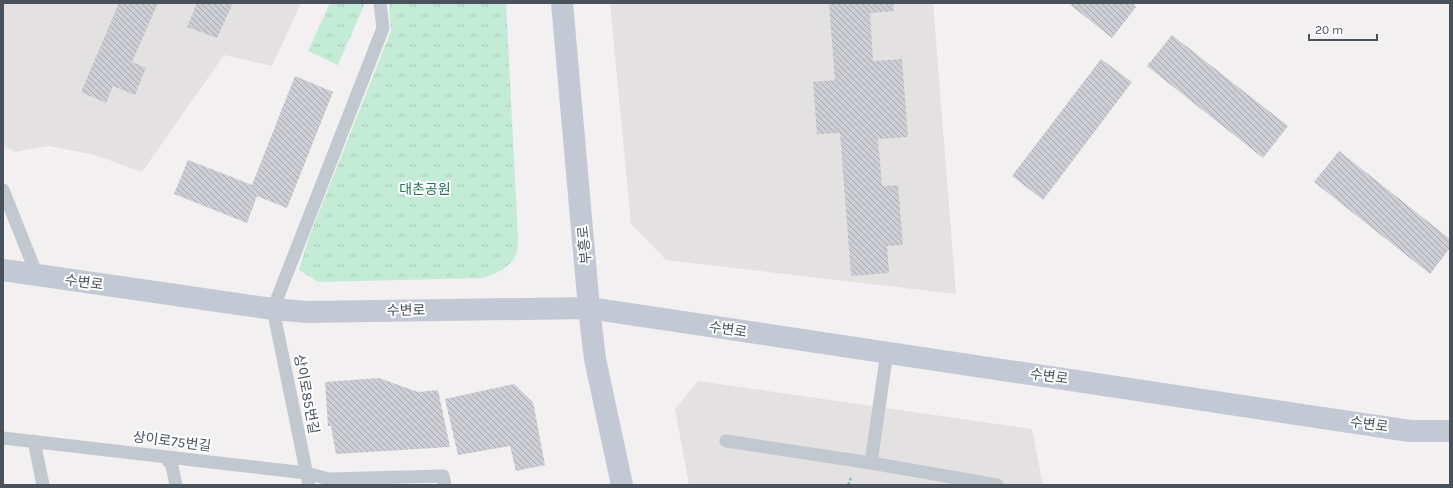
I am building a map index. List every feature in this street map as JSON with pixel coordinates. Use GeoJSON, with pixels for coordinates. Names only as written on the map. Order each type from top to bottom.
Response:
{"type":"FeatureCollection","features":[{"type":"Feature","properties":{"kind":"main road","name":"부흥로"},"geometry":{"type":"LineString","coordinates":[[562,3],[595,360],[622,485]]}},
{"type":"Feature","properties":{"kind":"main road","name":"수변로"},"geometry":{"type":"LineString","coordinates":[[3,270],[273,309],[307,312],[589,308],[1410,430],[1450,431]]}},
{"type":"Feature","properties":{"kind":"lane"},"geometry":{"type":"LineString","coordinates":[[273,309],[383,28],[380,3]]}},
{"type":"Feature","properties":{"kind":"lane"},"geometry":{"type":"LineString","coordinates":[[3,190],[37,275]]}},
{"type":"Feature","properties":{"kind":"lane","name":"상이로85번길"},"geometry":{"type":"LineString","coordinates":[[273,309],[308,479]]}},
{"type":"Feature","properties":{"kind":"lane"},"geometry":{"type":"LineString","coordinates":[[871,463],[887,352]]}},
{"type":"Feature","properties":{"kind":"lane","name":"상이로75번길"},"geometry":{"type":"LineString","coordinates":[[3,438],[169,459],[308,479],[444,480]]}},
{"type":"Feature","properties":{"kind":"lane"},"geometry":{"type":"LineString","coordinates":[[34,441],[43,485]]}},
{"type":"Feature","properties":{"kind":"lane"},"geometry":{"type":"LineString","coordinates":[[726,441],[871,463],[997,485]]}},
{"type":"Feature","properties":{"kind":"lane"},"geometry":{"type":"LineString","coordinates":[[169,459],[176,485]]}},
{"type":"Feature","properties":{"kind":"shaded area"},"geometry":{"type":"Polygon","coordinates":[[[3,3],[301,3],[272,66],[224,55],[142,172],[95,155],[49,146],[15,152],[3,146],[3,3]]]}},
{"type":"Feature","properties":{"kind":"shaded area"},"geometry":{"type":"Polygon","coordinates":[[[610,3],[933,3],[956,294],[666,260],[631,224],[610,3]]]}},
{"type":"Feature","properties":{"kind":"shaded area"},"geometry":{"type":"Polygon","coordinates":[[[698,381],[1032,429],[1043,485],[689,485],[675,409],[698,381]]]}},
{"type":"Feature","properties":{"kind":"green space"},"geometry":{"type":"Polygon","coordinates":[[[330,3],[365,3],[338,65],[308,51],[330,3]]]}},
{"type":"Feature","properties":{"kind":"green space","name":"대촌공원"},"geometry":{"type":"Polygon","coordinates":[[[389,3],[506,3],[518,244],[515,256],[504,269],[483,278],[318,282],[299,270],[308,240],[391,31],[389,3]]]}},
{"type":"Feature","properties":{"kind":"building"},"geometry":{"type":"Polygon","coordinates":[[[119,3],[158,3],[132,62],[146,68],[135,95],[113,86],[106,103],[81,92],[119,3]]]}},
{"type":"Feature","properties":{"kind":"building"},"geometry":{"type":"Polygon","coordinates":[[[197,3],[233,3],[217,38],[187,27],[197,3]]]}},
{"type":"Feature","properties":{"kind":"building"},"geometry":{"type":"Polygon","coordinates":[[[829,3],[893,3],[894,11],[870,13],[873,61],[902,59],[908,137],[878,139],[882,186],[898,185],[903,245],[887,246],[889,273],[851,276],[840,133],[817,134],[813,82],[835,80],[829,3]]]}},
{"type":"Feature","properties":{"kind":"building"},"geometry":{"type":"Polygon","coordinates":[[[1068,3],[1132,3],[1136,7],[1112,38],[1068,3]]]}},
{"type":"Feature","properties":{"kind":"building"},"geometry":{"type":"Polygon","coordinates":[[[1172,35],[1288,126],[1263,158],[1147,66],[1172,35]]]}},
{"type":"Feature","properties":{"kind":"building"},"geometry":{"type":"Polygon","coordinates":[[[1101,59],[1132,82],[1043,200],[1012,176],[1101,59]]]}},
{"type":"Feature","properties":{"kind":"building"},"geometry":{"type":"Polygon","coordinates":[[[295,76],[333,92],[287,208],[257,196],[247,223],[174,194],[188,160],[252,185],[295,76]]]}},
{"type":"Feature","properties":{"kind":"building"},"geometry":{"type":"Polygon","coordinates":[[[1339,151],[1450,239],[1450,248],[1430,274],[1314,182],[1339,151]]]}},
{"type":"Feature","properties":{"kind":"building"},"geometry":{"type":"Polygon","coordinates":[[[379,378],[418,392],[438,390],[450,447],[336,454],[331,426],[328,426],[325,382],[379,378]]]}},
{"type":"Feature","properties":{"kind":"building"},"geometry":{"type":"Polygon","coordinates":[[[514,384],[533,402],[545,465],[516,471],[510,446],[458,455],[445,399],[514,384]]]}}]}
